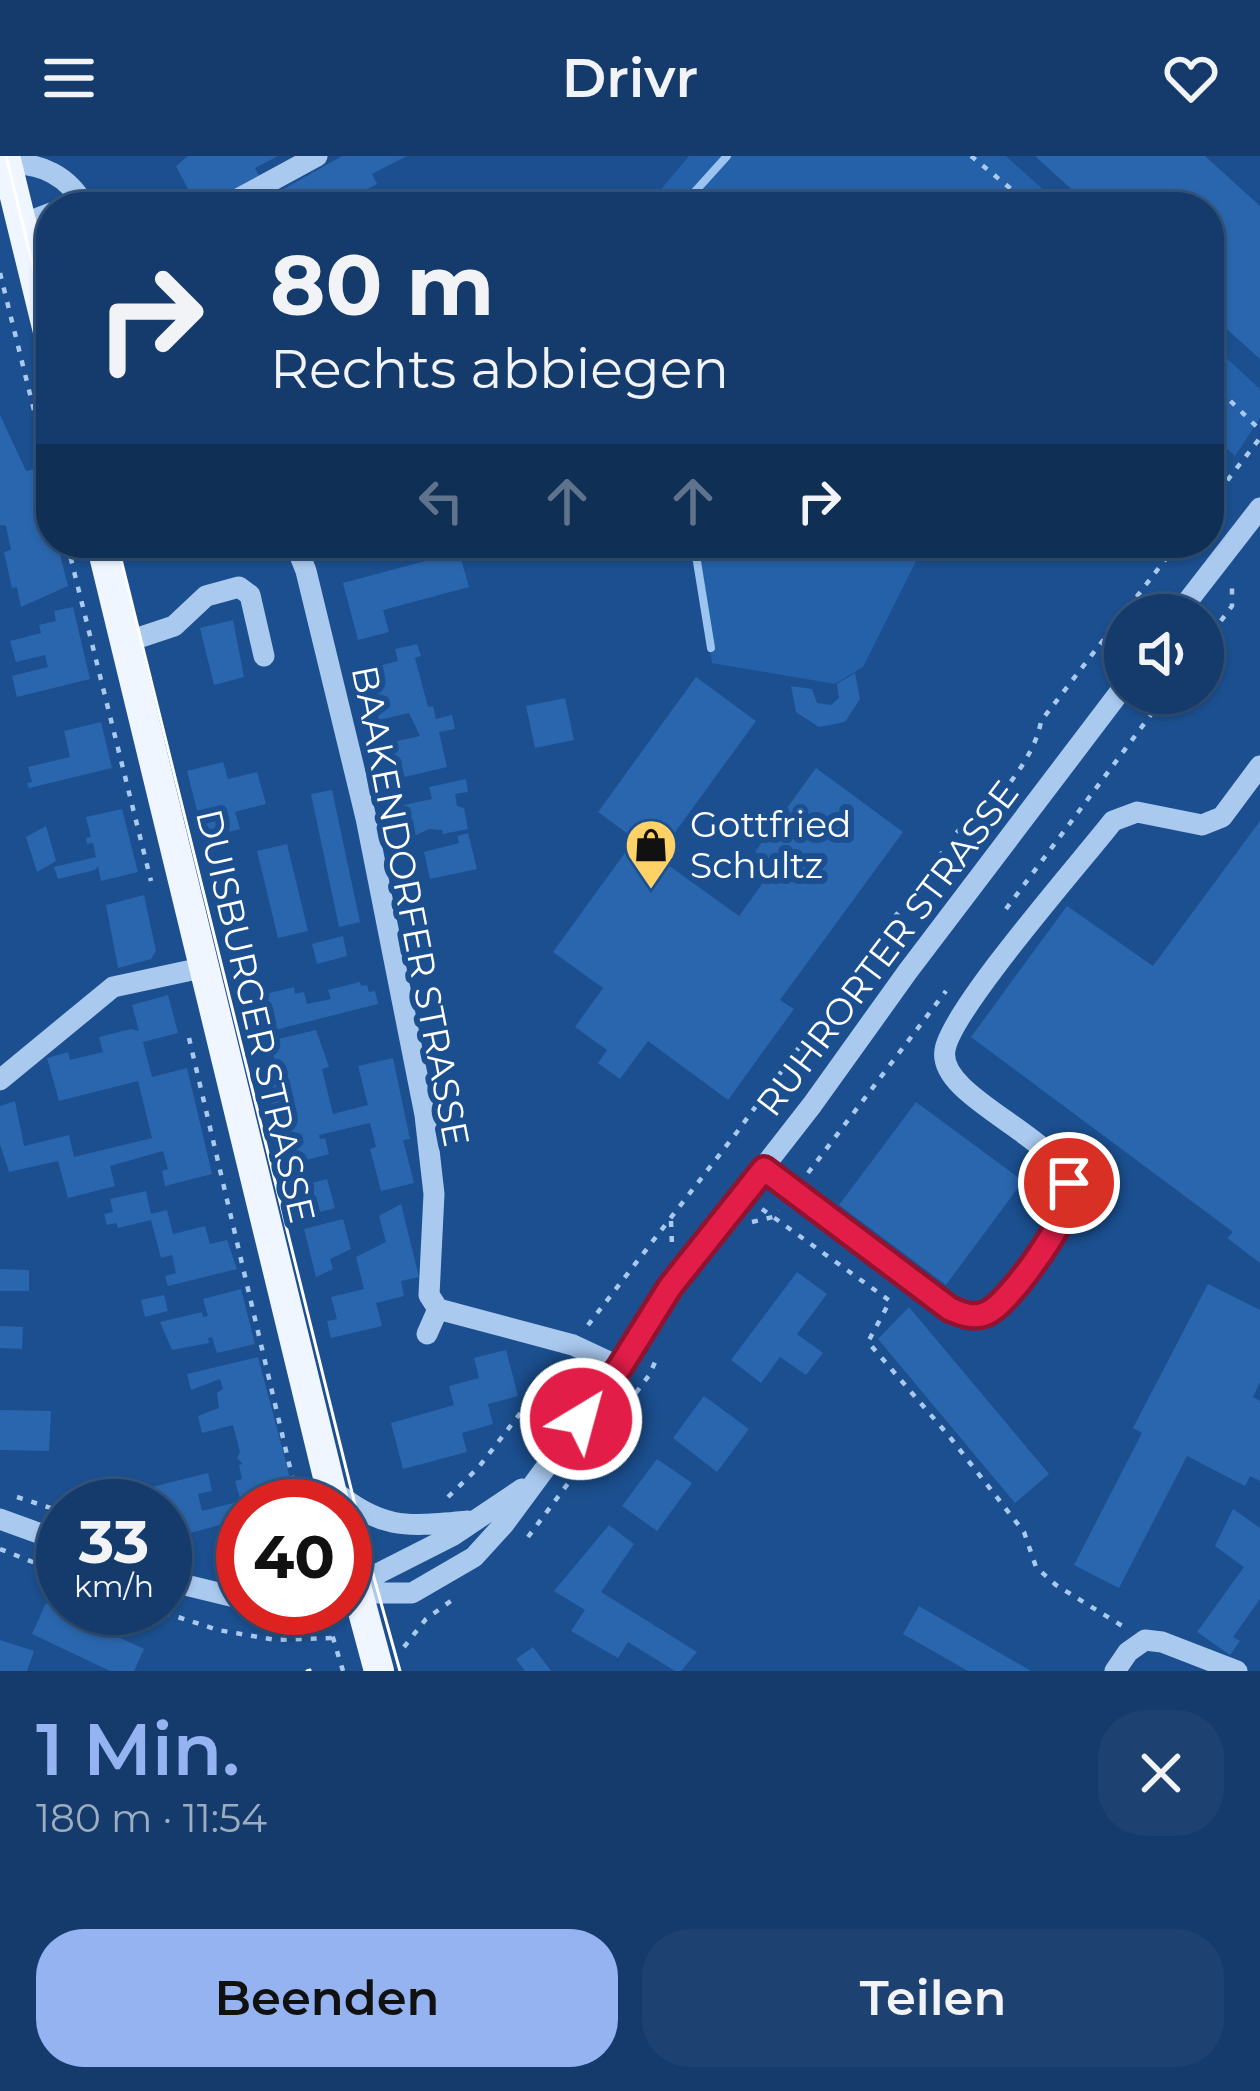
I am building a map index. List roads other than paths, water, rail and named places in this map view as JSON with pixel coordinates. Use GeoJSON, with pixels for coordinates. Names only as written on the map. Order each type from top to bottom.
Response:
{"type":"FeatureCollection","features":[{"type":"Feature","properties":{"kind":"main road"},"geometry":{"type":"LineString","coordinates":[[6,161],[36,218]]}},
{"type":"Feature","properties":{"kind":"main road","name":"DUISBURGER STRASSE"},"geometry":{"type":"LineString","coordinates":[[105,558],[328,1479]]}},
{"type":"Feature","properties":{"kind":"main road"},"geometry":{"type":"LineString","coordinates":[[366,1635],[379,1671]]}},
{"type":"Feature","properties":{"kind":"street"},"geometry":{"type":"LineString","coordinates":[[251,192],[317,156]]}},
{"type":"Feature","properties":{"kind":"street"},"geometry":{"type":"LineString","coordinates":[[6,161],[44,167],[75,192]]}},
{"type":"Feature","properties":{"kind":"street"},"geometry":{"type":"LineString","coordinates":[[1224,554],[1260,508]]}},
{"type":"Feature","properties":{"kind":"street","name":"BAAKENDORFER STRASSE"},"geometry":{"type":"LineString","coordinates":[[301,558],[366,818],[425,1114],[434,1194],[429,1295],[439,1309]]}},
{"type":"Feature","properties":{"kind":"street"},"geometry":{"type":"LineString","coordinates":[[1193,594],[1221,558]]}},
{"type":"Feature","properties":{"kind":"street"},"geometry":{"type":"LineString","coordinates":[[126,642],[174,626],[206,596],[239,586],[250,595],[264,656]]}},
{"type":"Feature","properties":{"kind":"street","name":"RUHRORTER STRASSE"},"geometry":{"type":"LineString","coordinates":[[372,1594],[412,1592],[442,1578],[474,1557],[504,1524],[620,1367],[670,1287],[764,1169],[1104,713]]}},
{"type":"Feature","properties":{"kind":"street"},"geometry":{"type":"LineString","coordinates":[[764,1169],[950,1309],[969,1316],[987,1313],[1002,1302],[1057,1228],[1068,1202],[1069,1183],[1057,1161],[961,1087],[946,1069],[944,1048],[972,999],[1113,821],[1136,812],[1202,825],[1222,817],[1260,766]]}},
{"type":"Feature","properties":{"kind":"street"},"geometry":{"type":"LineString","coordinates":[[0,1080],[113,987],[206,968]]}},
{"type":"Feature","properties":{"kind":"street"},"geometry":{"type":"LineString","coordinates":[[427,1334],[439,1309],[573,1345],[620,1367]]}},
{"type":"Feature","properties":{"kind":"street","name":"RUHRORTER STRASSE"},"geometry":{"type":"LineString","coordinates":[[372,1578],[474,1521],[532,1482]]}},
{"type":"Feature","properties":{"kind":"street","name":"RUHRORTER STRASSE"},"geometry":{"type":"LineString","coordinates":[[372,1517],[387,1524],[416,1526],[474,1521]]}},
{"type":"Feature","properties":{"kind":"street"},"geometry":{"type":"LineString","coordinates":[[0,1520],[36,1533]]}},
{"type":"Feature","properties":{"kind":"street"},"geometry":{"type":"LineString","coordinates":[[1115,1671],[1128,1652],[1145,1640],[1237,1671]]}},
{"type":"Feature","properties":{"kind":"waterway"},"geometry":{"type":"LineString","coordinates":[[695,192],[727,156]]}},
{"type":"Feature","properties":{"kind":"waterway"},"geometry":{"type":"LineString","coordinates":[[696,558],[711,648]]}},
{"type":"Feature","properties":{"kind":"tram line"},"geometry":{"type":"LineString","coordinates":[[6,156],[36,279]]}},
{"type":"Feature","properties":{"kind":"tram line"},"geometry":{"type":"LineString","coordinates":[[121,558],[400,1671]]}},
{"type":"Feature","properties":{"kind":"place","name":"Gottfried Schultz"},"geometry":{"type":"Point","coordinates":[651,891]}}]}
